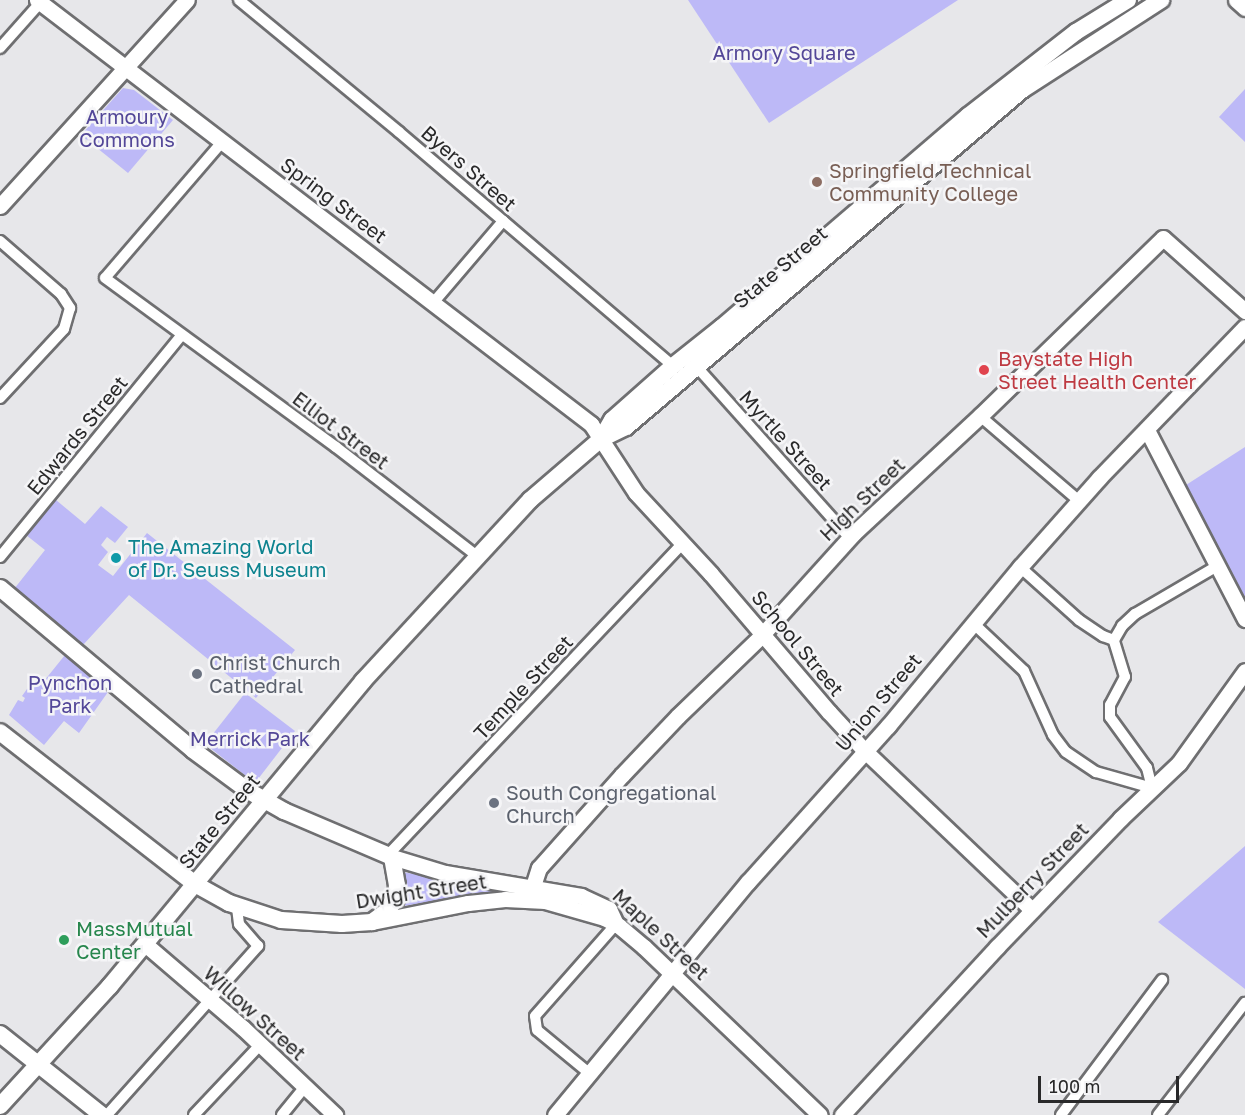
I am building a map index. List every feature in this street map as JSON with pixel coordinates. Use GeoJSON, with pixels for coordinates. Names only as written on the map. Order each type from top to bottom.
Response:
{"type":"FeatureCollection","features":[{"type":"Feature","properties":{"kind":"main road","name":"State Street"},"geometry":{"type":"LineString","coordinates":[[601,439],[612,420],[672,366],[722,327],[968,116],[1076,32],[1128,0]]}},
{"type":"Feature","properties":{"kind":"main road","name":"State Street"},"geometry":{"type":"LineString","coordinates":[[0,1106],[110,986],[363,681],[530,500],[601,439],[626,427],[1022,90],[1161,0]]}},
{"type":"Feature","properties":{"kind":"main road"},"geometry":{"type":"LineString","coordinates":[[1076,32],[1086,47]]}},
{"type":"Feature","properties":{"kind":"main road","name":"Maple Street"},"geometry":{"type":"LineString","coordinates":[[0,588],[193,750],[263,800],[390,856]]}},
{"type":"Feature","properties":{"kind":"main road","name":"Dwight Street"},"geometry":{"type":"LineString","coordinates":[[0,732],[195,884],[237,907],[292,921],[333,924],[372,922]]}},
{"type":"Feature","properties":{"kind":"main road"},"geometry":{"type":"LineString","coordinates":[[372,922],[390,908],[396,896],[390,856]]}},
{"type":"Feature","properties":{"kind":"main road"},"geometry":{"type":"LineString","coordinates":[[0,1034],[102,1115]]}},
{"type":"Feature","properties":{"kind":"street"},"geometry":{"type":"LineString","coordinates":[[0,206],[188,0]]}},
{"type":"Feature","properties":{"kind":"street","name":"Byers Street"},"geometry":{"type":"LineString","coordinates":[[239,0],[672,366]]}},
{"type":"Feature","properties":{"kind":"street"},"geometry":{"type":"LineString","coordinates":[[1236,0],[1245,8]]}},
{"type":"Feature","properties":{"kind":"street"},"geometry":{"type":"LineString","coordinates":[[0,48],[39,1]]}},
{"type":"Feature","properties":{"kind":"street","name":"Spring Street"},"geometry":{"type":"LineString","coordinates":[[39,1],[574,410],[591,424],[601,439]]}},
{"type":"Feature","properties":{"kind":"street","name":"Elliot Street"},"geometry":{"type":"LineString","coordinates":[[222,142],[105,279],[336,447],[477,556]]}},
{"type":"Feature","properties":{"kind":"street"},"geometry":{"type":"LineString","coordinates":[[433,303],[503,221]]}},
{"type":"Feature","properties":{"kind":"street","name":"High Street"},"geometry":{"type":"LineString","coordinates":[[533,886],[539,868],[627,769],[762,634],[850,538],[980,416],[1163,238],[1245,311]]}},
{"type":"Feature","properties":{"kind":"street"},"geometry":{"type":"LineString","coordinates":[[0,241],[61,294],[70,308],[64,329],[0,398]]}},
{"type":"Feature","properties":{"kind":"street","name":"Union Street"},"geometry":{"type":"LineString","coordinates":[[555,1115],[748,882],[820,804],[1020,567],[1079,501],[1245,327]]}},
{"type":"Feature","properties":{"kind":"street","name":"Edwards Street"},"geometry":{"type":"LineString","coordinates":[[0,557],[183,336]]}},
{"type":"Feature","properties":{"kind":"street","name":"Myrtle Street"},"geometry":{"type":"LineString","coordinates":[[696,366],[850,538]]}},
{"type":"Feature","properties":{"kind":"street"},"geometry":{"type":"LineString","coordinates":[[980,416],[1079,501]]}},
{"type":"Feature","properties":{"kind":"street"},"geometry":{"type":"LineString","coordinates":[[1146,430],[1245,620]]}},
{"type":"Feature","properties":{"kind":"street","name":"School Street"},"geometry":{"type":"LineString","coordinates":[[601,439],[636,493],[683,543],[864,750],[1032,910]]}},
{"type":"Feature","properties":{"kind":"street","name":"Temple Street"},"geometry":{"type":"LineString","coordinates":[[390,856],[683,543]]}},
{"type":"Feature","properties":{"kind":"street"},"geometry":{"type":"LineString","coordinates":[[973,623],[1010,655],[1027,675],[1053,735],[1066,752],[1096,772],[1152,788],[1147,768],[1110,717],[1110,705],[1125,677],[1114,640],[1122,626],[1135,614],[1217,566]]}},
{"type":"Feature","properties":{"kind":"street"},"geometry":{"type":"LineString","coordinates":[[1020,567],[1079,620],[1114,640]]}},
{"type":"Feature","properties":{"kind":"street","name":"Mulberry Street"},"geometry":{"type":"LineString","coordinates":[[842,1115],[1032,910],[1192,747],[1245,671]]}},
{"type":"Feature","properties":{"kind":"street","name":"Maple Street"},"geometry":{"type":"LineString","coordinates":[[390,856],[445,873],[572,893],[609,909],[616,924],[820,1115]]}},
{"type":"Feature","properties":{"kind":"street","name":"Dwight Street"},"geometry":{"type":"LineString","coordinates":[[372,922],[475,902],[515,899],[559,904],[616,924]]}},
{"type":"Feature","properties":{"kind":"street"},"geometry":{"type":"LineString","coordinates":[[107,1115],[258,946],[239,924],[237,907]]}},
{"type":"Feature","properties":{"kind":"street"},"geometry":{"type":"LineString","coordinates":[[589,1073],[537,1030],[535,1016],[616,924]]}},
{"type":"Feature","properties":{"kind":"street","name":"Willow Street"},"geometry":{"type":"LineString","coordinates":[[145,944],[211,1000],[335,1115]]}},
{"type":"Feature","properties":{"kind":"street"},"geometry":{"type":"LineString","coordinates":[[1060,1115],[1161,980]]}},
{"type":"Feature","properties":{"kind":"street"},"geometry":{"type":"LineString","coordinates":[[1158,1115],[1245,1003]]}},
{"type":"Feature","properties":{"kind":"street"},"geometry":{"type":"LineString","coordinates":[[194,1115],[260,1045]]}},
{"type":"Feature","properties":{"kind":"street"},"geometry":{"type":"LineString","coordinates":[[282,1115],[305,1087]]}},
{"type":"Feature","properties":{"kind":"green space","name":"Armory Square"},"geometry":{"type":"Polygon","coordinates":[[[688,0],[958,0],[769,123],[688,0]]]}},
{"type":"Feature","properties":{"kind":"green space","name":"Armoury Commons"},"geometry":{"type":"Polygon","coordinates":[[[123,88],[134,90],[173,120],[128,173],[81,135],[123,88]]]}},
{"type":"Feature","properties":{"kind":"green space"},"geometry":{"type":"Polygon","coordinates":[[[1245,89],[1245,142],[1219,117],[1245,89]]]}},
{"type":"Feature","properties":{"kind":"green space"},"geometry":{"type":"Polygon","coordinates":[[[1245,447],[1245,604],[1186,485],[1245,447]]]}},
{"type":"Feature","properties":{"kind":"green space"},"geometry":{"type":"Polygon","coordinates":[[[56,500],[85,524],[101,506],[128,527],[115,543],[107,537],[101,545],[108,552],[98,565],[113,576],[147,533],[295,650],[256,698],[129,595],[83,645],[14,589],[45,550],[26,535],[56,500]]]}},
{"type":"Feature","properties":{"kind":"green space","name":"Pynchon Park"},"geometry":{"type":"Polygon","coordinates":[[[65,655],[108,692],[79,733],[64,721],[44,745],[9,715],[18,700],[23,702],[25,698],[22,696],[27,689],[44,681],[65,655]]]}},
{"type":"Feature","properties":{"kind":"green space","name":"Merrick Park"},"geometry":{"type":"Polygon","coordinates":[[[245,693],[295,731],[255,783],[205,744],[245,693]]]}},
{"type":"Feature","properties":{"kind":"green space"},"geometry":{"type":"Polygon","coordinates":[[[1245,846],[1245,989],[1158,922],[1245,846]]]}},
{"type":"Feature","properties":{"kind":"green space"},"geometry":{"type":"Polygon","coordinates":[[[402,872],[513,892],[456,897],[398,907],[402,872]]]}},
{"type":"Feature","properties":{"kind":"place","name":"Springfield Technical Community College"},"geometry":{"type":"Point","coordinates":[817,182]}},
{"type":"Feature","properties":{"kind":"place","name":"Baystate High Street Health Center"},"geometry":{"type":"Point","coordinates":[984,370]}},
{"type":"Feature","properties":{"kind":"place","name":"The Amazing World of Dr. Seuss Museum"},"geometry":{"type":"Point","coordinates":[116,558]}},
{"type":"Feature","properties":{"kind":"place","name":"Christ Church Cathedral"},"geometry":{"type":"Point","coordinates":[197,674]}},
{"type":"Feature","properties":{"kind":"place","name":"South Congregational Church"},"geometry":{"type":"Point","coordinates":[494,803]}},
{"type":"Feature","properties":{"kind":"place","name":"MassMutual Center"},"geometry":{"type":"Point","coordinates":[64,940]}}]}
